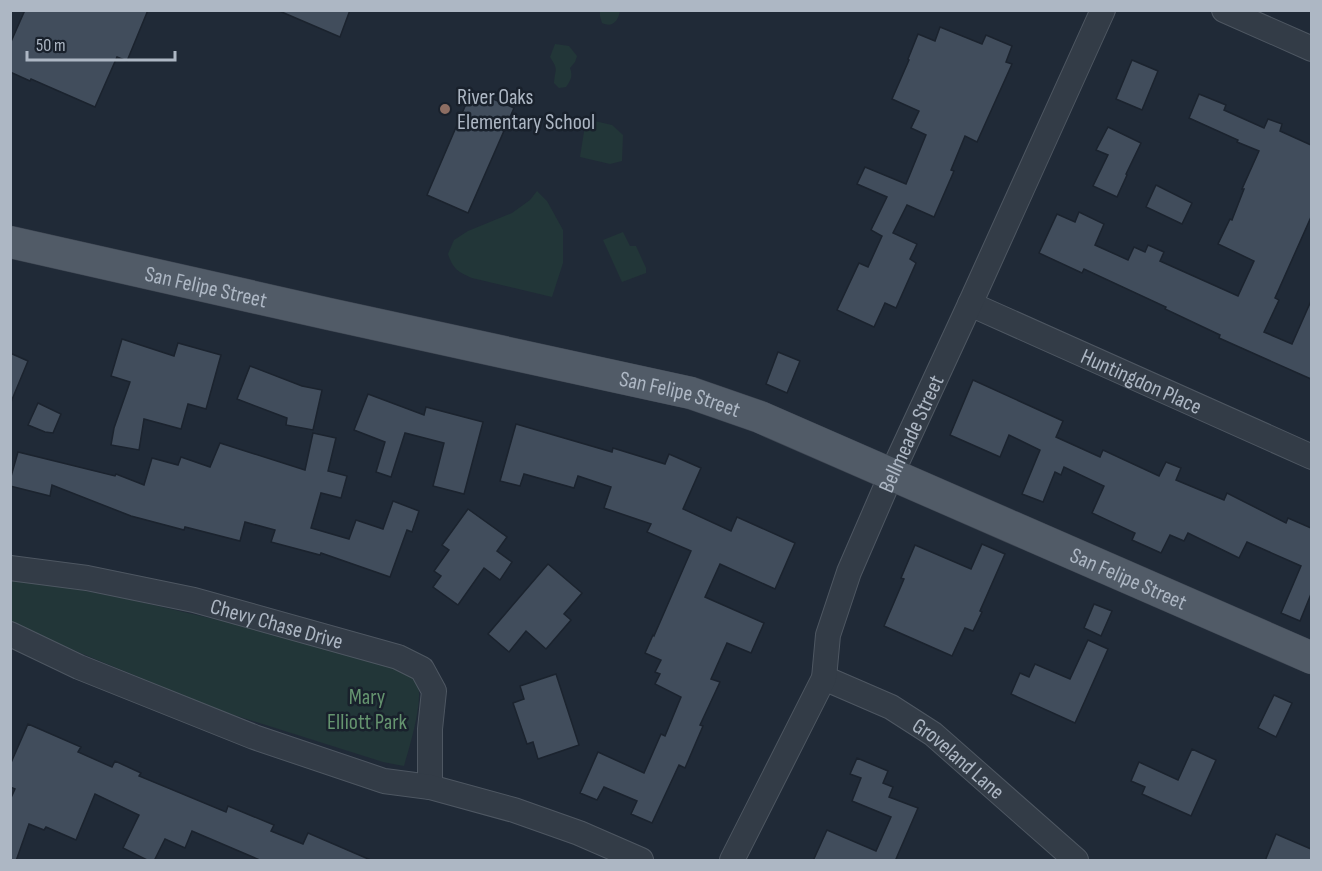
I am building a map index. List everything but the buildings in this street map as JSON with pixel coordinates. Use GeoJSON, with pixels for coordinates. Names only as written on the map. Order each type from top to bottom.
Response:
{"type":"FeatureCollection","features":[{"type":"Feature","properties":{"kind":"main road","name":"San Felipe Street"},"geometry":{"type":"LineString","coordinates":[[10,242],[691,393],[760,417],[1311,658]]}},
{"type":"Feature","properties":{"kind":"street","name":"Bellmeade Street"},"geometry":{"type":"LineString","coordinates":[[732,861],[824,678],[828,635],[849,572],[1103,10]]}},
{"type":"Feature","properties":{"kind":"street"},"geometry":{"type":"LineString","coordinates":[[1224,10],[1311,49]]}},
{"type":"Feature","properties":{"kind":"street","name":"Huntingdon Place"},"geometry":{"type":"LineString","coordinates":[[970,304],[1311,457]]}},
{"type":"Feature","properties":{"kind":"street","name":"Chevy Chase Drive"},"geometry":{"type":"LineString","coordinates":[[10,568],[87,578],[194,600],[398,657],[422,669],[434,691],[430,729],[430,787]]}},
{"type":"Feature","properties":{"kind":"street"},"geometry":{"type":"LineString","coordinates":[[10,634],[79,667],[254,737],[384,781],[430,787],[514,810],[579,833],[641,861]]}},
{"type":"Feature","properties":{"kind":"street","name":"Groveland Lane"},"geometry":{"type":"LineString","coordinates":[[824,678],[891,707],[933,734],[1076,861]]}},
{"type":"Feature","properties":{"kind":"green space"},"geometry":{"type":"Polygon","coordinates":[[[598,11],[620,11],[616,21],[609,25],[602,23],[598,11]]]}},
{"type":"Feature","properties":{"kind":"green space"},"geometry":{"type":"Polygon","coordinates":[[[555,44],[569,46],[577,56],[570,68],[571,78],[566,87],[559,88],[554,83],[556,72],[550,57],[555,44]]]}},
{"type":"Feature","properties":{"kind":"green space"},"geometry":{"type":"Polygon","coordinates":[[[586,119],[612,125],[623,135],[622,161],[610,164],[580,157],[586,119]]]}},
{"type":"Feature","properties":{"kind":"green space"},"geometry":{"type":"Polygon","coordinates":[[[537,191],[547,201],[563,230],[563,263],[552,297],[472,278],[457,269],[448,254],[454,240],[468,231],[512,213],[530,200],[537,191]]]}},
{"type":"Feature","properties":{"kind":"green space"},"geometry":{"type":"Polygon","coordinates":[[[623,232],[630,246],[636,246],[646,273],[622,282],[603,240],[623,232]]]}},
{"type":"Feature","properties":{"kind":"green space","name":"Mary Elliott Park"},"geometry":{"type":"Polygon","coordinates":[[[10,578],[132,600],[248,627],[393,668],[410,675],[415,678],[419,695],[416,720],[404,766],[383,762],[218,710],[13,625],[11,623],[10,578]]]}},
{"type":"Feature","properties":{"kind":"place","name":"River Oaks Elementary School"},"geometry":{"type":"Point","coordinates":[445,109]}}]}
